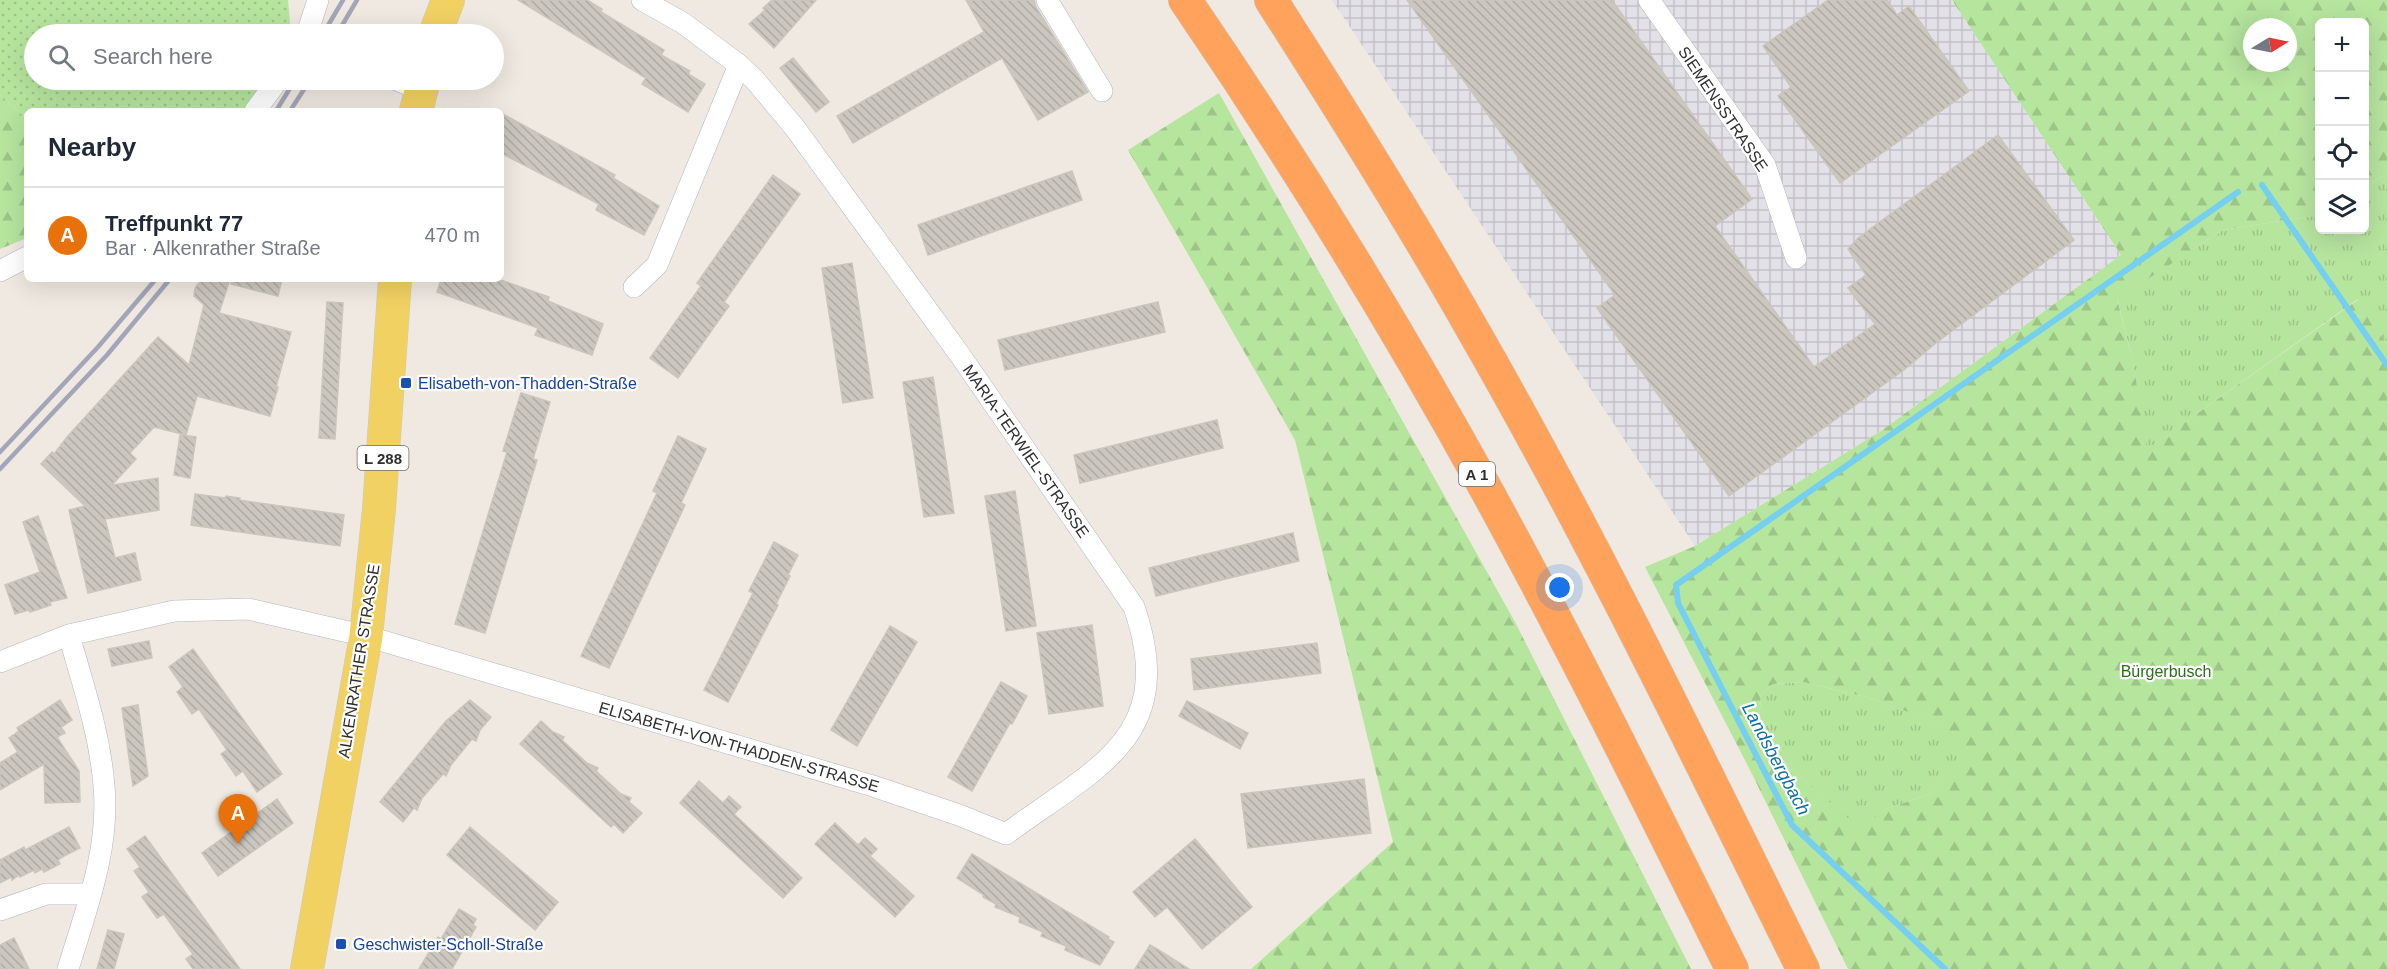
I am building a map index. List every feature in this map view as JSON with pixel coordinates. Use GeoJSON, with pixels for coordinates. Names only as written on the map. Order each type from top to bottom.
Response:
{"type":"FeatureCollection","features":[{"type":"Feature","properties":{"kind":"highway","name":"A 1"},"geometry":{"type":"LineString","coordinates":[[1185,0],[1269,124],[1317,202],[1408,352],[1486,490],[1561,629],[1732,969]]}},
{"type":"Feature","properties":{"kind":"highway"},"geometry":{"type":"LineString","coordinates":[[1271,0],[1340,107],[1426,250],[1526,425],[1650,662],[1803,969]]}},
{"type":"Feature","properties":{"kind":"main road"},"geometry":{"type":"LineString","coordinates":[[439,24],[448,0]]}},
{"type":"Feature","properties":{"kind":"main road","name":"ALKENRATHER STRASSE"},"geometry":{"type":"LineString","coordinates":[[307,969],[366,636],[379,509],[394,282]]}},
{"type":"Feature","properties":{"kind":"street"},"geometry":{"type":"LineString","coordinates":[[310,24],[318,0]]}},
{"type":"Feature","properties":{"kind":"street","name":"MARIA-TERWIEL-STRASSE"},"geometry":{"type":"LineString","coordinates":[[642,0],[683,23],[739,65],[754,79],[795,128],[956,350],[1134,607],[1141,628],[1146,656],[1144,701],[1136,724],[1125,741],[1087,779],[1006,834]]}},
{"type":"Feature","properties":{"kind":"street"},"geometry":{"type":"LineString","coordinates":[[1047,0],[1102,91]]}},
{"type":"Feature","properties":{"kind":"street","name":"SIEMENSSTRASSE"},"geometry":{"type":"LineString","coordinates":[[1649,0],[1765,165],[1796,258]]}},
{"type":"Feature","properties":{"kind":"street"},"geometry":{"type":"LineString","coordinates":[[634,287],[657,265],[739,65]]}},
{"type":"Feature","properties":{"kind":"street"},"geometry":{"type":"LineString","coordinates":[[257,108],[271,90]]}},
{"type":"Feature","properties":{"kind":"street"},"geometry":{"type":"LineString","coordinates":[[0,271],[24,259]]}},
{"type":"Feature","properties":{"kind":"street","name":"ELISABETH-VON-THADDEN-STRASSE"},"geometry":{"type":"LineString","coordinates":[[0,662],[69,635],[174,611],[248,609],[366,636],[918,800],[1006,834]]}},
{"type":"Feature","properties":{"kind":"street"},"geometry":{"type":"LineString","coordinates":[[68,969],[99,858],[104,825],[105,788],[98,741],[69,635]]}},
{"type":"Feature","properties":{"kind":"street"},"geometry":{"type":"LineString","coordinates":[[0,910],[46,894],[90,894]]}},
{"type":"Feature","properties":{"kind":"shaded area"},"geometry":{"type":"Polygon","coordinates":[[[1332,0],[1952,0],[2121,255],[1881,431],[1695,546],[1332,0]]]}},
{"type":"Feature","properties":{"kind":"green space"},"geometry":{"type":"Polygon","coordinates":[[[0,0],[288,0],[289,24],[24,24],[24,90],[258,90],[249,108],[24,108],[24,116],[0,95],[0,0]]]}},
{"type":"Feature","properties":{"kind":"green space","name":"Bürgerbusch"},"geometry":{"type":"Polygon","coordinates":[[[1952,0],[2387,0],[2387,173],[2369,184],[2369,18],[2315,18],[2315,216],[2223,230],[2117,299],[2133,362],[2147,449],[2359,299],[2387,344],[2387,969],[1848,969],[1750,770],[1645,567],[1695,546],[1881,431],[2121,255],[1952,0]],[[1803,682],[1773,684],[1761,695],[1759,722],[1786,764],[1859,828],[1886,809],[1930,794],[1962,759],[1942,724],[1866,697],[1803,682]]]}},
{"type":"Feature","properties":{"kind":"green space"},"geometry":{"type":"Polygon","coordinates":[[[1219,93],[1515,622],[1691,969],[1251,969],[1393,842],[1295,440],[1128,150],[1219,93]]]}},
{"type":"Feature","properties":{"kind":"green space"},"geometry":{"type":"Polygon","coordinates":[[[0,95],[24,116],[24,239],[0,249],[0,95]]]}},
{"type":"Feature","properties":{"kind":"green space"},"geometry":{"type":"Polygon","coordinates":[[[2387,173],[2387,344],[2358,299],[2146,450],[2133,362],[2117,298],[2223,230],[2315,216],[2315,234],[2369,234],[2369,184],[2387,173]]]}},
{"type":"Feature","properties":{"kind":"green space"},"geometry":{"type":"Polygon","coordinates":[[[1803,682],[1866,697],[1943,724],[1963,759],[1930,794],[1886,809],[1859,829],[1786,764],[1759,722],[1761,695],[1773,684],[1803,682]]]}},
{"type":"Feature","properties":{"kind":"building"},"geometry":{"type":"Polygon","coordinates":[[[518,0],[587,0],[602,9],[601,12],[664,50],[661,55],[690,71],[688,74],[705,84],[688,112],[642,84],[646,78],[518,0]]]}},
{"type":"Feature","properties":{"kind":"building"},"geometry":{"type":"Polygon","coordinates":[[[772,0],[816,0],[774,48],[749,24],[765,10],[763,8],[772,0]]]}},
{"type":"Feature","properties":{"kind":"building"},"geometry":{"type":"Polygon","coordinates":[[[966,0],[1034,0],[1036,7],[1088,92],[1038,120],[1002,58],[853,143],[837,116],[984,32],[966,0]]]}},
{"type":"Feature","properties":{"kind":"building"},"geometry":{"type":"Polygon","coordinates":[[[1407,0],[1612,0],[1752,199],[1715,226],[1814,367],[1875,324],[1848,288],[1866,275],[1848,249],[1858,238],[1998,135],[2074,240],[1936,343],[1904,370],[1729,496],[1597,308],[1615,295],[1407,0]]]}},
{"type":"Feature","properties":{"kind":"building"},"geometry":{"type":"Polygon","coordinates":[[[1828,0],[1887,0],[1897,15],[1909,6],[1969,91],[1840,183],[1778,96],[1791,87],[1763,46],[1828,0]]]}},
{"type":"Feature","properties":{"kind":"building"},"geometry":{"type":"Polygon","coordinates":[[[793,58],[829,102],[816,112],[780,68],[793,58]]]}},
{"type":"Feature","properties":{"kind":"building"},"geometry":{"type":"Polygon","coordinates":[[[504,115],[615,175],[613,178],[659,206],[644,235],[596,210],[599,204],[504,155],[504,115]]]}},
{"type":"Feature","properties":{"kind":"building"},"geometry":{"type":"Polygon","coordinates":[[[1072,171],[1082,200],[928,255],[918,225],[1072,171]]]}},
{"type":"Feature","properties":{"kind":"building"},"geometry":{"type":"Polygon","coordinates":[[[773,175],[800,194],[724,302],[729,306],[678,378],[650,358],[701,286],[697,283],[773,175]]]}},
{"type":"Feature","properties":{"kind":"building"},"geometry":{"type":"Polygon","coordinates":[[[852,263],[873,398],[843,403],[822,268],[852,263]]]}},
{"type":"Feature","properties":{"kind":"building"},"geometry":{"type":"Polygon","coordinates":[[[504,281],[549,297],[548,301],[603,324],[592,355],[535,335],[538,328],[437,292],[440,282],[504,281]]]}},
{"type":"Feature","properties":{"kind":"building"},"geometry":{"type":"Polygon","coordinates":[[[200,282],[229,282],[219,313],[291,332],[270,416],[197,396],[186,435],[154,427],[130,453],[136,459],[112,485],[158,478],[159,510],[105,519],[115,558],[135,553],[141,580],[88,593],[69,510],[85,506],[41,464],[52,452],[54,454],[158,337],[189,365],[204,305],[194,296],[195,288],[200,282]]]}},
{"type":"Feature","properties":{"kind":"building"},"geometry":{"type":"Polygon","coordinates":[[[231,282],[281,282],[278,296],[231,284],[231,282]]]}},
{"type":"Feature","properties":{"kind":"building"},"geometry":{"type":"Polygon","coordinates":[[[327,302],[343,303],[335,439],[319,438],[327,302]]]}},
{"type":"Feature","properties":{"kind":"building"},"geometry":{"type":"Polygon","coordinates":[[[1158,302],[1165,332],[1005,370],[998,340],[1158,302]]]}},
{"type":"Feature","properties":{"kind":"building"},"geometry":{"type":"Polygon","coordinates":[[[933,377],[954,513],[924,517],[903,382],[933,377]]]}},
{"type":"Feature","properties":{"kind":"building"},"geometry":{"type":"Polygon","coordinates":[[[521,393],[550,402],[533,459],[537,460],[485,633],[455,624],[507,452],[503,451],[521,393]]]}},
{"type":"Feature","properties":{"kind":"building"},"geometry":{"type":"Polygon","coordinates":[[[1217,420],[1223,448],[1080,483],[1074,455],[1217,420]]]}},
{"type":"Feature","properties":{"kind":"building"},"geometry":{"type":"Polygon","coordinates":[[[180,435],[196,437],[190,478],[174,475],[180,435]]]}},
{"type":"Feature","properties":{"kind":"building"},"geometry":{"type":"Polygon","coordinates":[[[678,436],[706,449],[681,503],[685,505],[609,668],[581,656],[657,493],[653,491],[678,436]]]}},
{"type":"Feature","properties":{"kind":"building"},"geometry":{"type":"Polygon","coordinates":[[[1015,491],[1036,626],[1006,631],[985,496],[1015,491]]]}},
{"type":"Feature","properties":{"kind":"building"},"geometry":{"type":"Polygon","coordinates":[[[195,494],[225,498],[226,496],[240,498],[239,500],[344,515],[340,546],[191,525],[195,494]]]}},
{"type":"Feature","properties":{"kind":"building"},"geometry":{"type":"Polygon","coordinates":[[[38,516],[67,598],[50,602],[51,605],[30,612],[29,610],[15,614],[5,585],[40,572],[23,522],[38,516]]]}},
{"type":"Feature","properties":{"kind":"building"},"geometry":{"type":"Polygon","coordinates":[[[1293,533],[1299,561],[1156,596],[1149,568],[1293,533]]]}},
{"type":"Feature","properties":{"kind":"building"},"geometry":{"type":"Polygon","coordinates":[[[774,542],[798,555],[776,604],[778,605],[728,702],[704,690],[753,593],[749,591],[774,542]]]}},
{"type":"Feature","properties":{"kind":"building"},"geometry":{"type":"Polygon","coordinates":[[[1092,625],[1103,706],[1049,714],[1037,633],[1092,625]]]}},
{"type":"Feature","properties":{"kind":"building"},"geometry":{"type":"Polygon","coordinates":[[[890,626],[917,642],[857,746],[831,730],[890,626]]]}},
{"type":"Feature","properties":{"kind":"building"},"geometry":{"type":"Polygon","coordinates":[[[149,641],[152,658],[112,666],[108,649],[149,641]]]}},
{"type":"Feature","properties":{"kind":"building"},"geometry":{"type":"Polygon","coordinates":[[[1317,643],[1321,673],[1194,690],[1191,659],[1317,643]]]}},
{"type":"Feature","properties":{"kind":"building"},"geometry":{"type":"Polygon","coordinates":[[[193,649],[282,774],[257,792],[243,771],[236,776],[221,754],[227,750],[199,709],[192,714],[177,692],[183,687],[169,667],[193,649]]]}},
{"type":"Feature","properties":{"kind":"building"},"geometry":{"type":"Polygon","coordinates":[[[1001,682],[1027,696],[972,791],[948,777],[1001,682]]]}},
{"type":"Feature","properties":{"kind":"building"},"geometry":{"type":"Polygon","coordinates":[[[60,700],[72,720],[61,727],[65,733],[57,737],[79,771],[80,802],[45,803],[44,764],[0,790],[0,763],[18,752],[9,738],[19,731],[17,728],[60,700]]]}},
{"type":"Feature","properties":{"kind":"building"},"geometry":{"type":"Polygon","coordinates":[[[470,700],[491,717],[480,730],[476,741],[472,739],[451,765],[446,776],[443,774],[422,798],[417,810],[414,808],[403,822],[380,802],[445,722],[470,700]]]}},
{"type":"Feature","properties":{"kind":"building"},"geometry":{"type":"Polygon","coordinates":[[[1187,701],[1248,733],[1240,749],[1179,716],[1187,701]]]}},
{"type":"Feature","properties":{"kind":"building"},"geometry":{"type":"Polygon","coordinates":[[[138,705],[148,776],[133,786],[122,708],[138,705]]]}},
{"type":"Feature","properties":{"kind":"building"},"geometry":{"type":"Polygon","coordinates":[[[541,721],[553,732],[564,737],[562,740],[587,763],[598,768],[596,771],[621,794],[631,798],[629,802],[642,813],[623,833],[614,824],[611,827],[520,744],[541,721]]]}},
{"type":"Feature","properties":{"kind":"building"},"geometry":{"type":"Polygon","coordinates":[[[1364,779],[1371,833],[1248,848],[1241,794],[1364,779]]]}},
{"type":"Feature","properties":{"kind":"building"},"geometry":{"type":"Polygon","coordinates":[[[699,781],[723,803],[729,796],[741,807],[734,814],[802,878],[783,898],[680,803],[699,781]]]}},
{"type":"Feature","properties":{"kind":"building"},"geometry":{"type":"Polygon","coordinates":[[[277,799],[293,823],[218,876],[202,853],[277,799]]]}},
{"type":"Feature","properties":{"kind":"building"},"geometry":{"type":"Polygon","coordinates":[[[835,823],[858,845],[865,838],[877,849],[870,856],[914,896],[895,917],[815,844],[835,823]]]}},
{"type":"Feature","properties":{"kind":"building"},"geometry":{"type":"Polygon","coordinates":[[[69,827],[80,848],[58,860],[60,864],[44,872],[42,869],[35,873],[34,870],[0,883],[0,860],[69,827]]]}},
{"type":"Feature","properties":{"kind":"building"},"geometry":{"type":"Polygon","coordinates":[[[470,827],[558,902],[535,930],[447,855],[470,827]]]}},
{"type":"Feature","properties":{"kind":"building"},"geometry":{"type":"Polygon","coordinates":[[[145,836],[240,969],[193,969],[186,959],[193,954],[164,914],[157,918],[142,897],[149,892],[134,871],[140,867],[127,849],[145,836]]]}},
{"type":"Feature","properties":{"kind":"building"},"geometry":{"type":"Polygon","coordinates":[[[1195,839],[1252,907],[1202,949],[1167,907],[1155,917],[1133,892],[1195,839]]]}},
{"type":"Feature","properties":{"kind":"building"},"geometry":{"type":"Polygon","coordinates":[[[972,854],[1109,937],[1108,939],[1114,942],[1100,965],[1065,950],[1066,946],[1041,936],[1043,932],[1019,922],[1020,917],[995,907],[996,904],[957,878],[972,854]]]}},
{"type":"Feature","properties":{"kind":"building"},"geometry":{"type":"Polygon","coordinates":[[[459,909],[476,919],[473,925],[476,927],[452,969],[419,969],[438,937],[441,939],[459,909]]]}},
{"type":"Feature","properties":{"kind":"building"},"geometry":{"type":"Polygon","coordinates":[[[108,930],[124,934],[114,969],[97,969],[108,930]]]}},
{"type":"Feature","properties":{"kind":"building"},"geometry":{"type":"Polygon","coordinates":[[[14,938],[29,969],[0,969],[0,945],[14,938]]]}},
{"type":"Feature","properties":{"kind":"building"},"geometry":{"type":"Polygon","coordinates":[[[1150,945],[1157,949],[1189,969],[1135,969],[1150,945]]]}},
{"type":"Feature","properties":{"kind":"waterway"},"geometry":{"type":"LineString","coordinates":[[2262,185],[2387,365]]}},
{"type":"Feature","properties":{"kind":"waterway","name":"Landsbergbach"},"geometry":{"type":"LineString","coordinates":[[1945,969],[1792,825],[1678,603],[1676,585],[2238,192]]}},
{"type":"Feature","properties":{"kind":"railway"},"geometry":{"type":"LineString","coordinates":[[329,24],[343,0]]}},
{"type":"Feature","properties":{"kind":"railway"},"geometry":{"type":"LineString","coordinates":[[343,24],[357,0]]}},
{"type":"Feature","properties":{"kind":"railway"},"geometry":{"type":"LineString","coordinates":[[278,108],[289,90]]}},
{"type":"Feature","properties":{"kind":"railway"},"geometry":{"type":"LineString","coordinates":[[292,108],[304,90]]}},
{"type":"Feature","properties":{"kind":"railway"},"geometry":{"type":"LineString","coordinates":[[0,452],[98,347],[153,282]]}},
{"type":"Feature","properties":{"kind":"railway"},"geometry":{"type":"LineString","coordinates":[[0,469],[107,355],[168,282]]}},
{"type":"Feature","properties":{"kind":"place","name":"Elisabeth-von-Thadden-Straße"},"geometry":{"type":"Point","coordinates":[406,383]}},
{"type":"Feature","properties":{"kind":"place","name":"Treffpunkt 77"},"geometry":{"type":"Point","coordinates":[238,844]}},
{"type":"Feature","properties":{"kind":"place","name":"Geschwister-Scholl-Straße"},"geometry":{"type":"Point","coordinates":[341,944]}}]}
